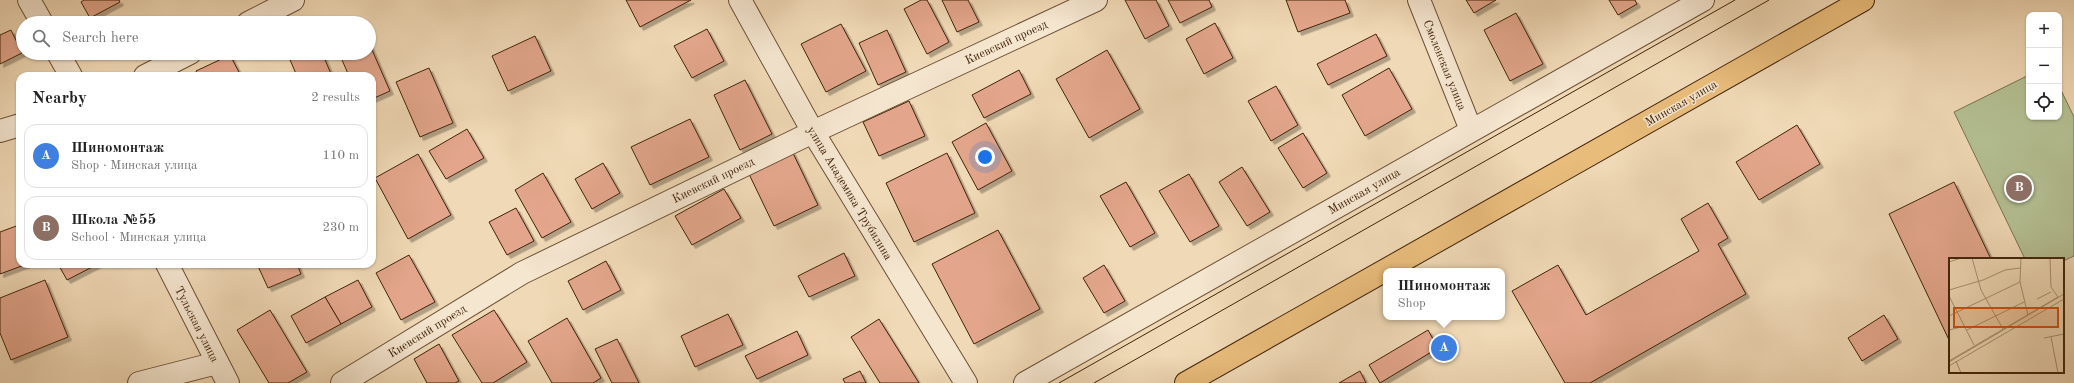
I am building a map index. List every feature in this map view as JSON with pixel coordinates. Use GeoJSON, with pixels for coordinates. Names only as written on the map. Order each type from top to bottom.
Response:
{"type":"FeatureCollection","features":[{"type":"Feature","properties":{"kind":"main road","name":"Минская улица"},"geometry":{"type":"LineString","coordinates":[[1389,268],[1863,0]]}},
{"type":"Feature","properties":{"kind":"main road","name":"Минская улица"},"geometry":{"type":"LineString","coordinates":[[1186,383],[1383,272]]}},
{"type":"Feature","properties":{"kind":"street"},"geometry":{"type":"LineString","coordinates":[[29,0],[38,16]]}},
{"type":"Feature","properties":{"kind":"street"},"geometry":{"type":"LineString","coordinates":[[262,16],[293,0]]}},
{"type":"Feature","properties":{"kind":"street","name":"улица Академика Трубилина"},"geometry":{"type":"LineString","coordinates":[[740,0],[813,132],[966,383]]}},
{"type":"Feature","properties":{"kind":"street","name":"Киевский проезд"},"geometry":{"type":"LineString","coordinates":[[342,383],[522,272],[813,132],[1096,0]]}},
{"type":"Feature","properties":{"kind":"street","name":"Смоленская улица"},"geometry":{"type":"LineString","coordinates":[[1419,0],[1470,130]]}},
{"type":"Feature","properties":{"kind":"street","name":"Минская улица"},"geometry":{"type":"LineString","coordinates":[[1025,383],[1470,130],[1703,0]]}},
{"type":"Feature","properties":{"kind":"street"},"geometry":{"type":"LineString","coordinates":[[62,60],[69,72]]}},
{"type":"Feature","properties":{"kind":"street"},"geometry":{"type":"LineString","coordinates":[[153,72],[176,60]]}},
{"type":"Feature","properties":{"kind":"street"},"geometry":{"type":"LineString","coordinates":[[0,131],[16,126]]}},
{"type":"Feature","properties":{"kind":"street","name":"Тульская улица"},"geometry":{"type":"LineString","coordinates":[[169,268],[228,383]]}},
{"type":"Feature","properties":{"kind":"street"},"geometry":{"type":"LineString","coordinates":[[140,383],[217,363]]}},
{"type":"Feature","properties":{"kind":"green space"},"geometry":{"type":"Polygon","coordinates":[[[2026,76],[2026,120],[2062,120],[2062,92],[2074,117],[2074,256],[2064,261],[2064,258],[2025,258],[1954,112],[2026,76]]]}},
{"type":"Feature","properties":{"kind":"building"},"geometry":{"type":"Polygon","coordinates":[[[84,0],[119,0],[120,2],[94,16],[89,16],[81,2],[84,0]]]}},
{"type":"Feature","properties":{"kind":"building"},"geometry":{"type":"Polygon","coordinates":[[[626,0],[691,0],[640,27],[626,0]]]}},
{"type":"Feature","properties":{"kind":"building"},"geometry":{"type":"Polygon","coordinates":[[[921,0],[927,0],[949,42],[927,54],[904,9],[921,0]]]}},
{"type":"Feature","properties":{"kind":"building"},"geometry":{"type":"Polygon","coordinates":[[[942,0],[968,0],[979,22],[957,32],[942,0]]]}},
{"type":"Feature","properties":{"kind":"building"},"geometry":{"type":"Polygon","coordinates":[[[1125,0],[1156,0],[1169,26],[1145,39],[1125,0]]]}},
{"type":"Feature","properties":{"kind":"building"},"geometry":{"type":"Polygon","coordinates":[[[1168,0],[1209,0],[1212,7],[1180,23],[1168,0]]]}},
{"type":"Feature","properties":{"kind":"building"},"geometry":{"type":"Polygon","coordinates":[[[1286,0],[1345,0],[1350,13],[1298,32],[1286,0]]]}},
{"type":"Feature","properties":{"kind":"building"},"geometry":{"type":"Polygon","coordinates":[[[1466,0],[1496,0],[1474,13],[1466,0]]]}},
{"type":"Feature","properties":{"kind":"building"},"geometry":{"type":"Polygon","coordinates":[[[1609,0],[1635,0],[1637,4],[1618,15],[1609,0]]]}},
{"type":"Feature","properties":{"kind":"building"},"geometry":{"type":"Polygon","coordinates":[[[1516,13],[1543,64],[1510,81],[1484,30],[1516,13]]]}},
{"type":"Feature","properties":{"kind":"building"},"geometry":{"type":"Polygon","coordinates":[[[1215,23],[1233,58],[1204,74],[1186,39],[1215,23]]]}},
{"type":"Feature","properties":{"kind":"building"},"geometry":{"type":"Polygon","coordinates":[[[841,24],[866,71],[826,92],[801,44],[841,24]]]}},
{"type":"Feature","properties":{"kind":"building"},"geometry":{"type":"Polygon","coordinates":[[[707,29],[724,61],[692,78],[674,46],[707,29]]]}},
{"type":"Feature","properties":{"kind":"building"},"geometry":{"type":"Polygon","coordinates":[[[11,30],[16,40],[16,56],[0,64],[0,35],[11,30]]]}},
{"type":"Feature","properties":{"kind":"building"},"geometry":{"type":"Polygon","coordinates":[[[887,30],[906,72],[878,85],[859,43],[887,30]]]}},
{"type":"Feature","properties":{"kind":"building"},"geometry":{"type":"Polygon","coordinates":[[[1376,34],[1387,56],[1328,85],[1317,64],[1376,34]]]}},
{"type":"Feature","properties":{"kind":"building"},"geometry":{"type":"Polygon","coordinates":[[[535,36],[551,71],[508,91],[492,56],[535,36]]]}},
{"type":"Feature","properties":{"kind":"building"},"geometry":{"type":"Polygon","coordinates":[[[1107,50],[1140,109],[1089,138],[1056,79],[1107,50]]]}},
{"type":"Feature","properties":{"kind":"building"},"geometry":{"type":"Polygon","coordinates":[[[376,59],[390,91],[376,97],[376,72],[347,72],[342,60],[376,59]]]}},
{"type":"Feature","properties":{"kind":"building"},"geometry":{"type":"Polygon","coordinates":[[[219,60],[233,60],[239,72],[196,72],[219,60]]]}},
{"type":"Feature","properties":{"kind":"building"},"geometry":{"type":"Polygon","coordinates":[[[290,60],[325,60],[330,72],[295,72],[290,60]]]}},
{"type":"Feature","properties":{"kind":"building"},"geometry":{"type":"Polygon","coordinates":[[[429,68],[453,123],[420,137],[396,82],[429,68]]]}},
{"type":"Feature","properties":{"kind":"building"},"geometry":{"type":"Polygon","coordinates":[[[1389,68],[1412,109],[1365,136],[1342,95],[1389,68]]]}},
{"type":"Feature","properties":{"kind":"building"},"geometry":{"type":"Polygon","coordinates":[[[1019,70],[1031,94],[984,118],[972,95],[1019,70]]]}},
{"type":"Feature","properties":{"kind":"building"},"geometry":{"type":"Polygon","coordinates":[[[745,80],[772,134],[740,150],[714,95],[745,80]]]}},
{"type":"Feature","properties":{"kind":"building"},"geometry":{"type":"Polygon","coordinates":[[[1276,86],[1298,125],[1271,141],[1248,101],[1276,86]]]}},
{"type":"Feature","properties":{"kind":"building"},"geometry":{"type":"Polygon","coordinates":[[[909,101],[925,136],[879,156],[863,122],[909,101]]]}},
{"type":"Feature","properties":{"kind":"building"},"geometry":{"type":"Polygon","coordinates":[[[690,119],[709,157],[650,185],[631,147],[690,119]]]}},
{"type":"Feature","properties":{"kind":"building"},"geometry":{"type":"Polygon","coordinates":[[[986,123],[1012,171],[978,190],[952,142],[986,123]]]}},
{"type":"Feature","properties":{"kind":"building"},"geometry":{"type":"Polygon","coordinates":[[[1797,125],[1820,164],[1759,200],[1736,162],[1797,125]]]}},
{"type":"Feature","properties":{"kind":"building"},"geometry":{"type":"Polygon","coordinates":[[[467,129],[484,158],[446,179],[429,151],[467,129]]]}},
{"type":"Feature","properties":{"kind":"building"},"geometry":{"type":"Polygon","coordinates":[[[1303,133],[1327,173],[1303,188],[1278,148],[1303,133]]]}},
{"type":"Feature","properties":{"kind":"building"},"geometry":{"type":"Polygon","coordinates":[[[792,151],[818,205],[774,226],[748,172],[792,151]]]}},
{"type":"Feature","properties":{"kind":"building"},"geometry":{"type":"Polygon","coordinates":[[[947,153],[975,213],[914,242],[886,183],[947,153]]]}},
{"type":"Feature","properties":{"kind":"building"},"geometry":{"type":"Polygon","coordinates":[[[418,154],[451,215],[408,239],[376,177],[418,154]]]}},
{"type":"Feature","properties":{"kind":"building"},"geometry":{"type":"Polygon","coordinates":[[[603,163],[620,193],[592,209],[575,179],[603,163]]]}},
{"type":"Feature","properties":{"kind":"building"},"geometry":{"type":"Polygon","coordinates":[[[1242,167],[1270,212],[1247,226],[1219,182],[1242,167]]]}},
{"type":"Feature","properties":{"kind":"building"},"geometry":{"type":"Polygon","coordinates":[[[543,173],[571,222],[542,238],[515,190],[543,173]]]}},
{"type":"Feature","properties":{"kind":"building"},"geometry":{"type":"Polygon","coordinates":[[[1189,174],[1219,226],[1190,242],[1159,191],[1189,174]]]}},
{"type":"Feature","properties":{"kind":"building"},"geometry":{"type":"Polygon","coordinates":[[[1126,182],[1155,233],[1130,247],[1100,196],[1126,182]]]}},
{"type":"Feature","properties":{"kind":"building"},"geometry":{"type":"Polygon","coordinates":[[[1954,182],[1991,258],[1949,258],[1949,340],[1889,214],[1954,182]]]}},
{"type":"Feature","properties":{"kind":"building"},"geometry":{"type":"Polygon","coordinates":[[[724,189],[741,218],[692,245],[675,216],[724,189]]]}},
{"type":"Feature","properties":{"kind":"building"},"geometry":{"type":"Polygon","coordinates":[[[1708,203],[1728,238],[1718,244],[1746,294],[1590,383],[1565,383],[1512,291],[1558,265],[1586,315],[1699,251],[1681,219],[1708,203]]]}},
{"type":"Feature","properties":{"kind":"building"},"geometry":{"type":"Polygon","coordinates":[[[516,208],[534,241],[507,255],[489,222],[516,208]]]}},
{"type":"Feature","properties":{"kind":"building"},"geometry":{"type":"Polygon","coordinates":[[[16,226],[16,268],[0,274],[0,232],[16,226]]]}},
{"type":"Feature","properties":{"kind":"building"},"geometry":{"type":"Polygon","coordinates":[[[998,230],[1040,309],[974,344],[932,264],[998,230]]]}},
{"type":"Feature","properties":{"kind":"building"},"geometry":{"type":"Polygon","coordinates":[[[844,253],[855,276],[809,297],[798,276],[844,253]]]}},
{"type":"Feature","properties":{"kind":"building"},"geometry":{"type":"Polygon","coordinates":[[[409,255],[435,302],[401,320],[376,273],[409,255]]]}},
{"type":"Feature","properties":{"kind":"building"},"geometry":{"type":"Polygon","coordinates":[[[606,261],[621,290],[583,310],[568,281],[606,261]]]}},
{"type":"Feature","properties":{"kind":"building"},"geometry":{"type":"Polygon","coordinates":[[[1104,265],[1125,301],[1104,313],[1083,278],[1104,265]]]}},
{"type":"Feature","properties":{"kind":"building"},"geometry":{"type":"Polygon","coordinates":[[[60,268],[90,268],[67,280],[60,268]]]}},
{"type":"Feature","properties":{"kind":"building"},"geometry":{"type":"Polygon","coordinates":[[[259,268],[299,268],[301,274],[268,288],[259,268]]]}},
{"type":"Feature","properties":{"kind":"building"},"geometry":{"type":"Polygon","coordinates":[[[45,280],[68,337],[11,360],[0,333],[0,298],[45,280]]]}},
{"type":"Feature","properties":{"kind":"building"},"geometry":{"type":"Polygon","coordinates":[[[358,280],[372,307],[341,324],[325,297],[358,280]]]}},
{"type":"Feature","properties":{"kind":"building"},"geometry":{"type":"Polygon","coordinates":[[[325,297],[341,324],[306,343],[291,316],[325,297]]]}},
{"type":"Feature","properties":{"kind":"building"},"geometry":{"type":"Polygon","coordinates":[[[270,310],[307,372],[288,383],[269,383],[237,330],[270,310]]]}},
{"type":"Feature","properties":{"kind":"building"},"geometry":{"type":"Polygon","coordinates":[[[494,310],[527,362],[493,383],[482,383],[452,335],[494,310]]]}},
{"type":"Feature","properties":{"kind":"building"},"geometry":{"type":"Polygon","coordinates":[[[728,314],[743,345],[695,367],[681,336],[728,314]]]}},
{"type":"Feature","properties":{"kind":"building"},"geometry":{"type":"Polygon","coordinates":[[[1884,315],[1898,339],[1862,361],[1848,338],[1884,315]]]}},
{"type":"Feature","properties":{"kind":"building"},"geometry":{"type":"Polygon","coordinates":[[[567,318],[601,378],[593,383],[552,383],[528,341],[567,318]]]}},
{"type":"Feature","properties":{"kind":"building"},"geometry":{"type":"Polygon","coordinates":[[[879,319],[919,383],[880,383],[851,337],[879,319]]]}},
{"type":"Feature","properties":{"kind":"building"},"geometry":{"type":"Polygon","coordinates":[[[1428,330],[1438,348],[1380,383],[1369,365],[1428,330]]]}},
{"type":"Feature","properties":{"kind":"building"},"geometry":{"type":"Polygon","coordinates":[[[797,331],[808,355],[757,379],[745,356],[797,331]]]}},
{"type":"Feature","properties":{"kind":"building"},"geometry":{"type":"Polygon","coordinates":[[[617,339],[639,383],[612,383],[595,349],[617,339]]]}},
{"type":"Feature","properties":{"kind":"building"},"geometry":{"type":"Polygon","coordinates":[[[439,344],[459,381],[455,383],[427,383],[414,359],[439,344]]]}},
{"type":"Feature","properties":{"kind":"building"},"geometry":{"type":"Polygon","coordinates":[[[860,371],[866,383],[845,383],[843,379],[860,371]]]}},
{"type":"Feature","properties":{"kind":"building"},"geometry":{"type":"Polygon","coordinates":[[[1360,371],[1366,383],[1339,383],[1360,371]]]}},
{"type":"Feature","properties":{"kind":"tram line"},"geometry":{"type":"LineString","coordinates":[[1059,383],[1735,0]]}},
{"type":"Feature","properties":{"kind":"tram line"},"geometry":{"type":"LineString","coordinates":[[1094,383],[1769,0]]}},
{"type":"Feature","properties":{"kind":"place","name":"Школа №55"},"geometry":{"type":"Point","coordinates":[2019,188]}},
{"type":"Feature","properties":{"kind":"place","name":"Шиномонтаж"},"geometry":{"type":"Point","coordinates":[1444,348]}}]}
